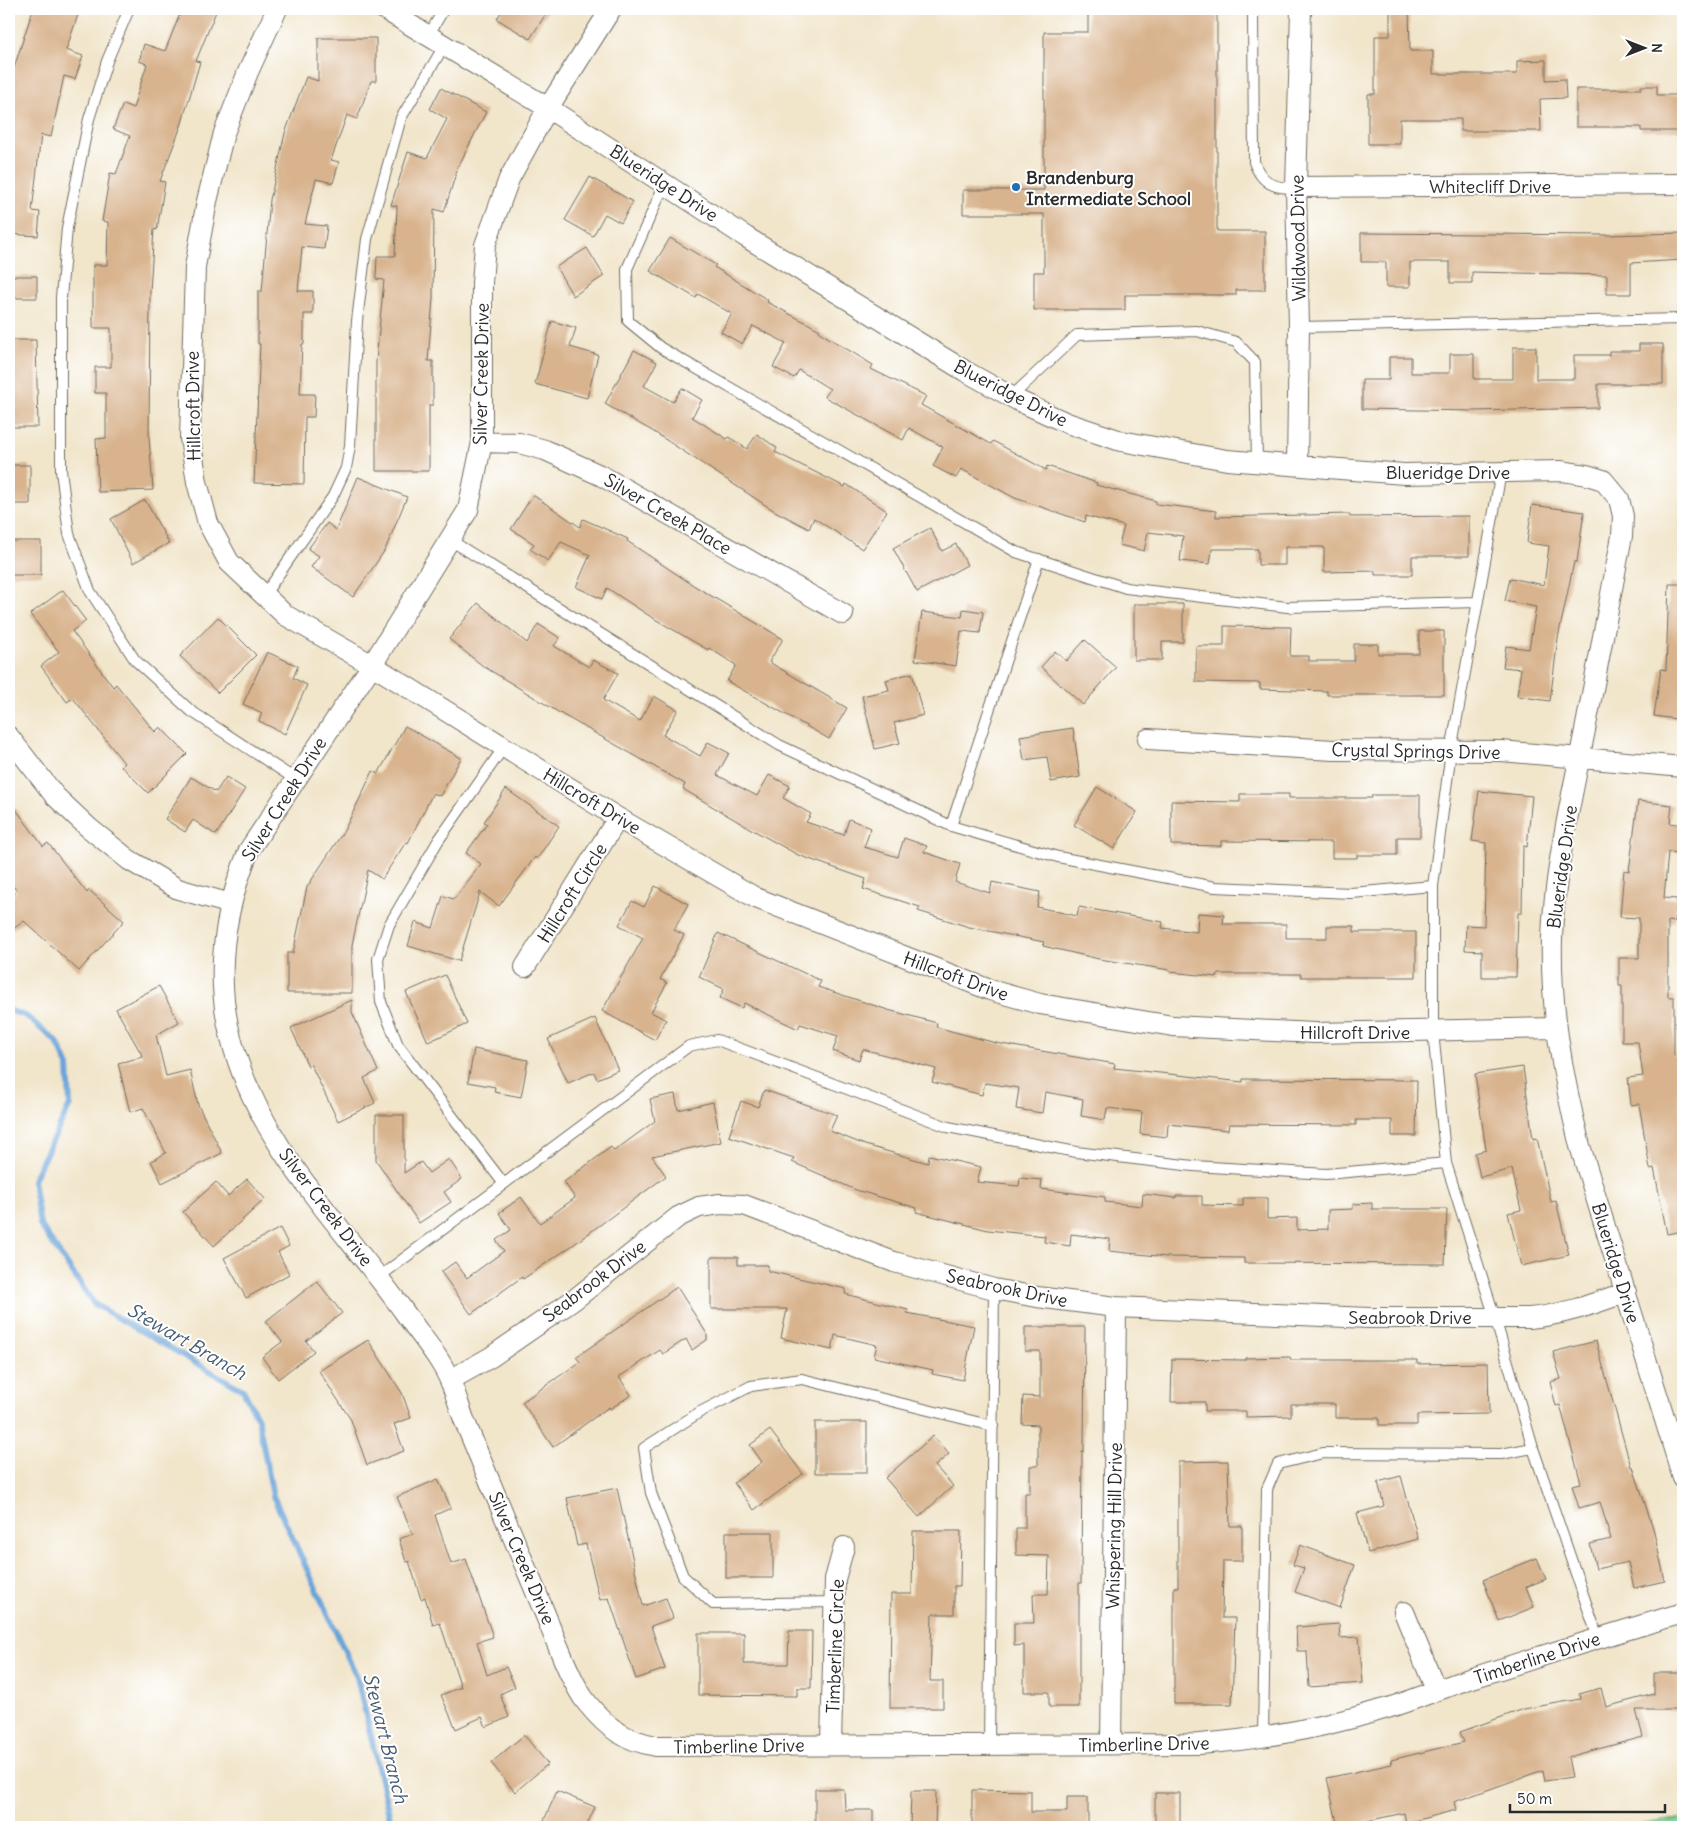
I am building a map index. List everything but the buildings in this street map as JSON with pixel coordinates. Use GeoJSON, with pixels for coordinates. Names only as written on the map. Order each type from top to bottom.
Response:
{"type":"FeatureCollection","features":[{"type":"Feature","properties":{"kind":"street","name":"Hillcroft Drive"},"geometry":{"type":"LineString","coordinates":[[278,9],[248,72],[224,134],[207,202],[195,267],[190,377],[190,438],[197,482],[208,523],[229,562],[263,597],[285,615],[372,665],[618,818],[756,898],[990,990],[1040,1004],[1104,1016],[1191,1027],[1315,1033],[1556,1028]]}},
{"type":"Feature","properties":{"kind":"street","name":"Blueridge Drive"},"geometry":{"type":"LineString","coordinates":[[384,9],[548,108],[746,237],[1011,397],[1067,423],[1121,440],[1200,456],[1256,463],[1404,474],[1562,471],[1603,480],[1619,499],[1623,516],[1622,536],[1580,757],[1566,819],[1552,938],[1556,1028],[1566,1092],[1580,1146],[1682,1467]]}},
{"type":"Feature","properties":{"kind":"street","name":"Silver Creek Drive"},"geometry":{"type":"LineString","coordinates":[[597,1714],[585,1700],[558,1645],[450,1380],[379,1277],[295,1169],[270,1130],[246,1084],[231,1038],[224,1000],[224,933],[237,879],[249,850],[372,665],[468,510],[482,442],[482,282],[485,245],[509,179],[548,108],[612,9]]}},
{"type":"Feature","properties":{"kind":"street","name":"Wildwood Drive"},"geometry":{"type":"LineString","coordinates":[[1297,466],[1299,327],[1296,187],[1301,9]]}},
{"type":"Feature","properties":{"kind":"street","name":"Whitecliff Drive"},"geometry":{"type":"LineString","coordinates":[[1296,187],[1683,184]]}},
{"type":"Feature","properties":{"kind":"street","name":"Silver Creek Place"},"geometry":{"type":"LineString","coordinates":[[482,442],[519,444],[572,461],[843,614]]}},
{"type":"Feature","properties":{"kind":"street"},"geometry":{"type":"LineString","coordinates":[[9,737],[55,796],[89,828],[129,860],[178,889],[231,904]]}},
{"type":"Feature","properties":{"kind":"street","name":"Crystal Springs Drive"},"geometry":{"type":"LineString","coordinates":[[1148,739],[1249,746],[1501,751],[1683,767]]}},
{"type":"Feature","properties":{"kind":"street","name":"Hillcroft Circle"},"geometry":{"type":"LineString","coordinates":[[525,967],[618,818]]}},
{"type":"Feature","properties":{"kind":"street","name":"Seabrook Drive"},"geometry":{"type":"LineString","coordinates":[[450,1380],[491,1356],[575,1299],[678,1217],[699,1207],[720,1204],[744,1206],[894,1262],[994,1289],[1116,1307],[1369,1318],[1495,1318],[1552,1316],[1575,1311],[1626,1292]]}},
{"type":"Feature","properties":{"kind":"street","name":"Whispering Hill Drive"},"geometry":{"type":"LineString","coordinates":[[1111,1745],[1116,1307]]}},
{"type":"Feature","properties":{"kind":"street","name":"Timberline Circle"},"geometry":{"type":"LineString","coordinates":[[831,1745],[835,1579],[844,1547]]}},
{"type":"Feature","properties":{"kind":"street"},"geometry":{"type":"LineString","coordinates":[[1404,1612],[1436,1690]]}},
{"type":"Feature","properties":{"kind":"street","name":"Timberline Drive"},"geometry":{"type":"LineString","coordinates":[[597,1714],[615,1731],[632,1741],[656,1746],[1199,1744],[1263,1738],[1339,1722],[1386,1709],[1436,1690],[1598,1638],[1683,1613]]}},
{"type":"Feature","properties":{"kind":"lane"},"geometry":{"type":"LineString","coordinates":[[129,9],[107,61],[89,119],[67,228],[61,298],[60,470],[70,534],[90,591],[135,660],[191,711],[295,779]]}},
{"type":"Feature","properties":{"kind":"lane"},"geometry":{"type":"LineString","coordinates":[[263,597],[333,496],[346,468],[350,446],[358,321],[367,239],[401,118],[436,41],[444,9]]}},
{"type":"Feature","properties":{"kind":"lane"},"geometry":{"type":"LineString","coordinates":[[1253,9],[1254,162],[1258,172],[1265,181],[1280,187],[1296,187]]}},
{"type":"Feature","properties":{"kind":"lane"},"geometry":{"type":"LineString","coordinates":[[665,183],[627,269],[628,322],[661,348],[1016,552],[1126,588],[1287,607],[1478,602]]}},
{"type":"Feature","properties":{"kind":"lane"},"geometry":{"type":"LineString","coordinates":[[1299,327],[1683,319]]}},
{"type":"Feature","properties":{"kind":"lane"},"geometry":{"type":"LineString","coordinates":[[1011,397],[1077,334],[1197,331],[1236,342],[1255,362],[1256,463]]}},
{"type":"Feature","properties":{"kind":"lane"},"geometry":{"type":"LineString","coordinates":[[1501,472],[1451,751],[1433,886],[1433,1031],[1446,1163],[1495,1318],[1532,1448],[1598,1638]]}},
{"type":"Feature","properties":{"kind":"lane"},"geometry":{"type":"LineString","coordinates":[[450,540],[779,745],[951,826],[1058,857],[1215,887],[1351,893],[1433,886]]}},
{"type":"Feature","properties":{"kind":"lane"},"geometry":{"type":"LineString","coordinates":[[951,826],[1039,559]]}},
{"type":"Feature","properties":{"kind":"lane"},"geometry":{"type":"LineString","coordinates":[[504,747],[438,841],[389,925],[378,959],[381,1002],[398,1044],[504,1184]]}},
{"type":"Feature","properties":{"kind":"lane"},"geometry":{"type":"LineString","coordinates":[[379,1277],[689,1046],[716,1040],[948,1127],[1076,1152],[1193,1166],[1326,1174],[1446,1163]]}},
{"type":"Feature","properties":{"kind":"lane"},"geometry":{"type":"LineString","coordinates":[[989,1745],[994,1289]]}},
{"type":"Feature","properties":{"kind":"lane"},"geometry":{"type":"LineString","coordinates":[[835,1602],[714,1604],[682,1576],[651,1493],[644,1448],[700,1412],[751,1386],[802,1380],[992,1426]]}},
{"type":"Feature","properties":{"kind":"lane"},"geometry":{"type":"LineString","coordinates":[[1263,1738],[1267,1489],[1278,1464],[1323,1453],[1501,1454],[1532,1448]]}},
{"type":"Feature","properties":{"kind":"green space"},"geometry":{"type":"Polygon","coordinates":[[[1683,1818],[1683,1827],[1624,1827],[1683,1818]]]}},
{"type":"Feature","properties":{"kind":"waterway","name":"Stewart Branch"},"geometry":{"type":"LineString","coordinates":[[9,1010],[26,1016],[57,1042],[68,1066],[70,1105],[33,1180],[40,1225],[94,1304],[243,1390],[258,1419],[273,1496],[357,1677],[392,1827]]}},
{"type":"Feature","properties":{"kind":"place","name":"Brandenburg Intermediate School"},"geometry":{"type":"Point","coordinates":[1016,187]}}]}
